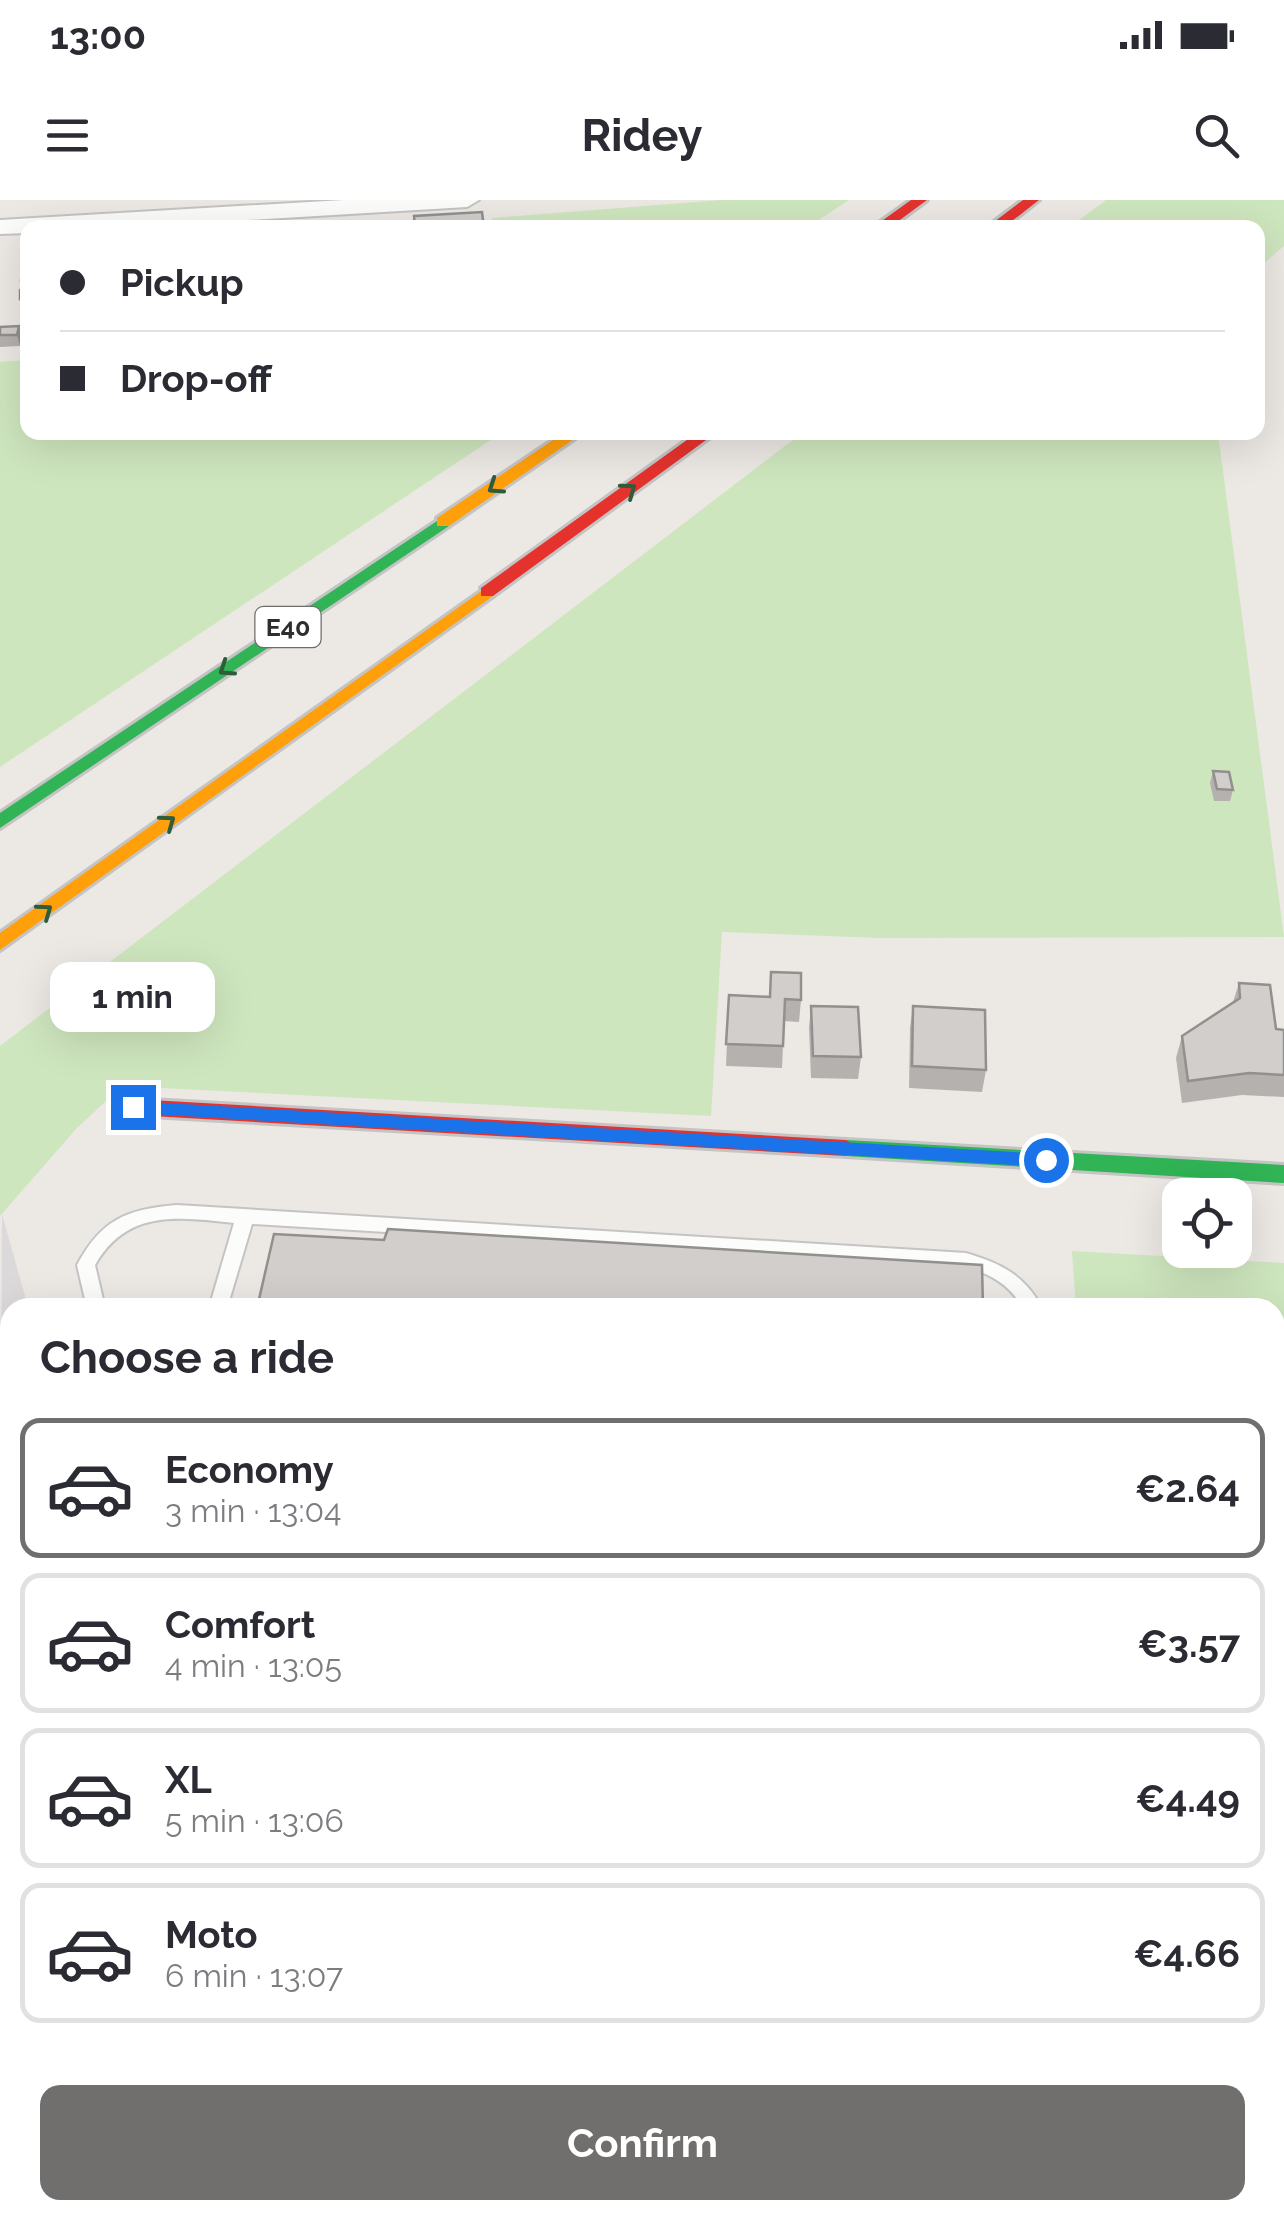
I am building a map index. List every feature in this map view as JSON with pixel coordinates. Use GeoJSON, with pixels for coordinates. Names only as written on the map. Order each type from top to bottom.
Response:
{"type":"FeatureCollection","features":[{"type":"Feature","properties":{"kind":"main road"},"geometry":{"type":"LineString","coordinates":[[891,220],[920,200]]}},
{"type":"Feature","properties":{"kind":"main road"},"geometry":{"type":"LineString","coordinates":[[1005,220],[1032,200]]}},
{"type":"Feature","properties":{"kind":"main road","name":"E40"},"geometry":{"type":"LineString","coordinates":[[0,822],[564,440]]}},
{"type":"Feature","properties":{"kind":"main road"},"geometry":{"type":"LineString","coordinates":[[0,943],[698,440]]}},
{"type":"Feature","properties":{"kind":"main road"},"geometry":{"type":"LineString","coordinates":[[133,1107],[1284,1174]]}},
{"type":"Feature","properties":{"kind":"street"},"geometry":{"type":"LineString","coordinates":[[107,220],[466,200]]}},
{"type":"Feature","properties":{"kind":"lane"},"geometry":{"type":"LineString","coordinates":[[94,1298],[86,1265],[98,1243],[113,1227],[135,1216],[165,1211],[966,1260],[1011,1278],[1026,1298]]}},
{"type":"Feature","properties":{"kind":"lane"},"geometry":{"type":"LineString","coordinates":[[221,1298],[246,1216]]}},
{"type":"Feature","properties":{"kind":"shaded area"},"geometry":{"type":"Polygon","coordinates":[[[2,1214],[25,1298],[2,1298],[2,1214]]]}},
{"type":"Feature","properties":{"kind":"green space"},"geometry":{"type":"Polygon","coordinates":[[[721,200],[849,200],[819,220],[492,218],[721,200]]]}},
{"type":"Feature","properties":{"kind":"green space"},"geometry":{"type":"Polygon","coordinates":[[[1106,200],[1284,200],[1284,246],[1265,262],[1265,220],[1079,220],[1106,200]]]}},
{"type":"Feature","properties":{"kind":"green space"},"geometry":{"type":"Polygon","coordinates":[[[20,361],[20,440],[490,440],[0,767],[0,362],[20,361]]]}},
{"type":"Feature","properties":{"kind":"green space"},"geometry":{"type":"Polygon","coordinates":[[[793,440],[1219,440],[1284,937],[879,938],[722,932],[711,1116],[122,1086],[76,1129],[0,1216],[0,1046],[793,440]]]}},
{"type":"Feature","properties":{"kind":"green space"},"geometry":{"type":"Polygon","coordinates":[[[1072,1251],[1162,1256],[1162,1268],[1252,1268],[1252,1261],[1284,1263],[1284,1298],[1075,1298],[1072,1251]]]}},
{"type":"Feature","properties":{"kind":"building"},"geometry":{"type":"Polygon","coordinates":[[[482,212],[483,220],[414,220],[414,216],[482,212]]]}},
{"type":"Feature","properties":{"kind":"building"},"geometry":{"type":"Polygon","coordinates":[[[19,326],[17,335],[0,335],[0,327],[19,326]]]}},
{"type":"Feature","properties":{"kind":"building"},"geometry":{"type":"Polygon","coordinates":[[[1213,771],[1229,772],[1233,790],[1217,789],[1213,771]]]}},
{"type":"Feature","properties":{"kind":"building"},"geometry":{"type":"Polygon","coordinates":[[[771,972],[801,973],[801,1000],[785,999],[783,1046],[726,1044],[729,995],[770,997],[771,972]]]}},
{"type":"Feature","properties":{"kind":"building"},"geometry":{"type":"Polygon","coordinates":[[[1239,983],[1270,985],[1276,1029],[1284,1030],[1284,1075],[1249,1073],[1188,1081],[1182,1036],[1240,998],[1239,983]]]}},
{"type":"Feature","properties":{"kind":"building"},"geometry":{"type":"Polygon","coordinates":[[[811,1006],[858,1007],[861,1057],[813,1056],[811,1006]]]}},
{"type":"Feature","properties":{"kind":"building"},"geometry":{"type":"Polygon","coordinates":[[[913,1006],[985,1010],[986,1070],[912,1066],[913,1006]]]}},
{"type":"Feature","properties":{"kind":"building"},"geometry":{"type":"Polygon","coordinates":[[[388,1229],[982,1265],[983,1298],[259,1298],[274,1234],[384,1240],[388,1229]]]}},
{"type":"Feature","properties":{"kind":"traffic: fast"},"geometry":{"type":"LineString","coordinates":[[0,822],[443,522]]}},
{"type":"Feature","properties":{"kind":"traffic: fast"},"geometry":{"type":"LineString","coordinates":[[846,1148],[1284,1174]]}},
{"type":"Feature","properties":{"kind":"traffic: slow"},"geometry":{"type":"LineString","coordinates":[[443,522],[564,440]]}},
{"type":"Feature","properties":{"kind":"traffic: slow"},"geometry":{"type":"LineString","coordinates":[[0,943],[487,592]]}},
{"type":"Feature","properties":{"kind":"traffic: jam"},"geometry":{"type":"LineString","coordinates":[[891,220],[920,200]]}},
{"type":"Feature","properties":{"kind":"traffic: jam"},"geometry":{"type":"LineString","coordinates":[[1004,220],[1032,200]]}},
{"type":"Feature","properties":{"kind":"traffic: jam"},"geometry":{"type":"LineString","coordinates":[[487,592],[698,440]]}},
{"type":"Feature","properties":{"kind":"traffic: jam"},"geometry":{"type":"LineString","coordinates":[[133,1107],[846,1148]]}},
{"type":"Feature","properties":{"kind":"route"},"geometry":{"type":"LineString","coordinates":[[133,1107],[1046,1160]]}}]}
